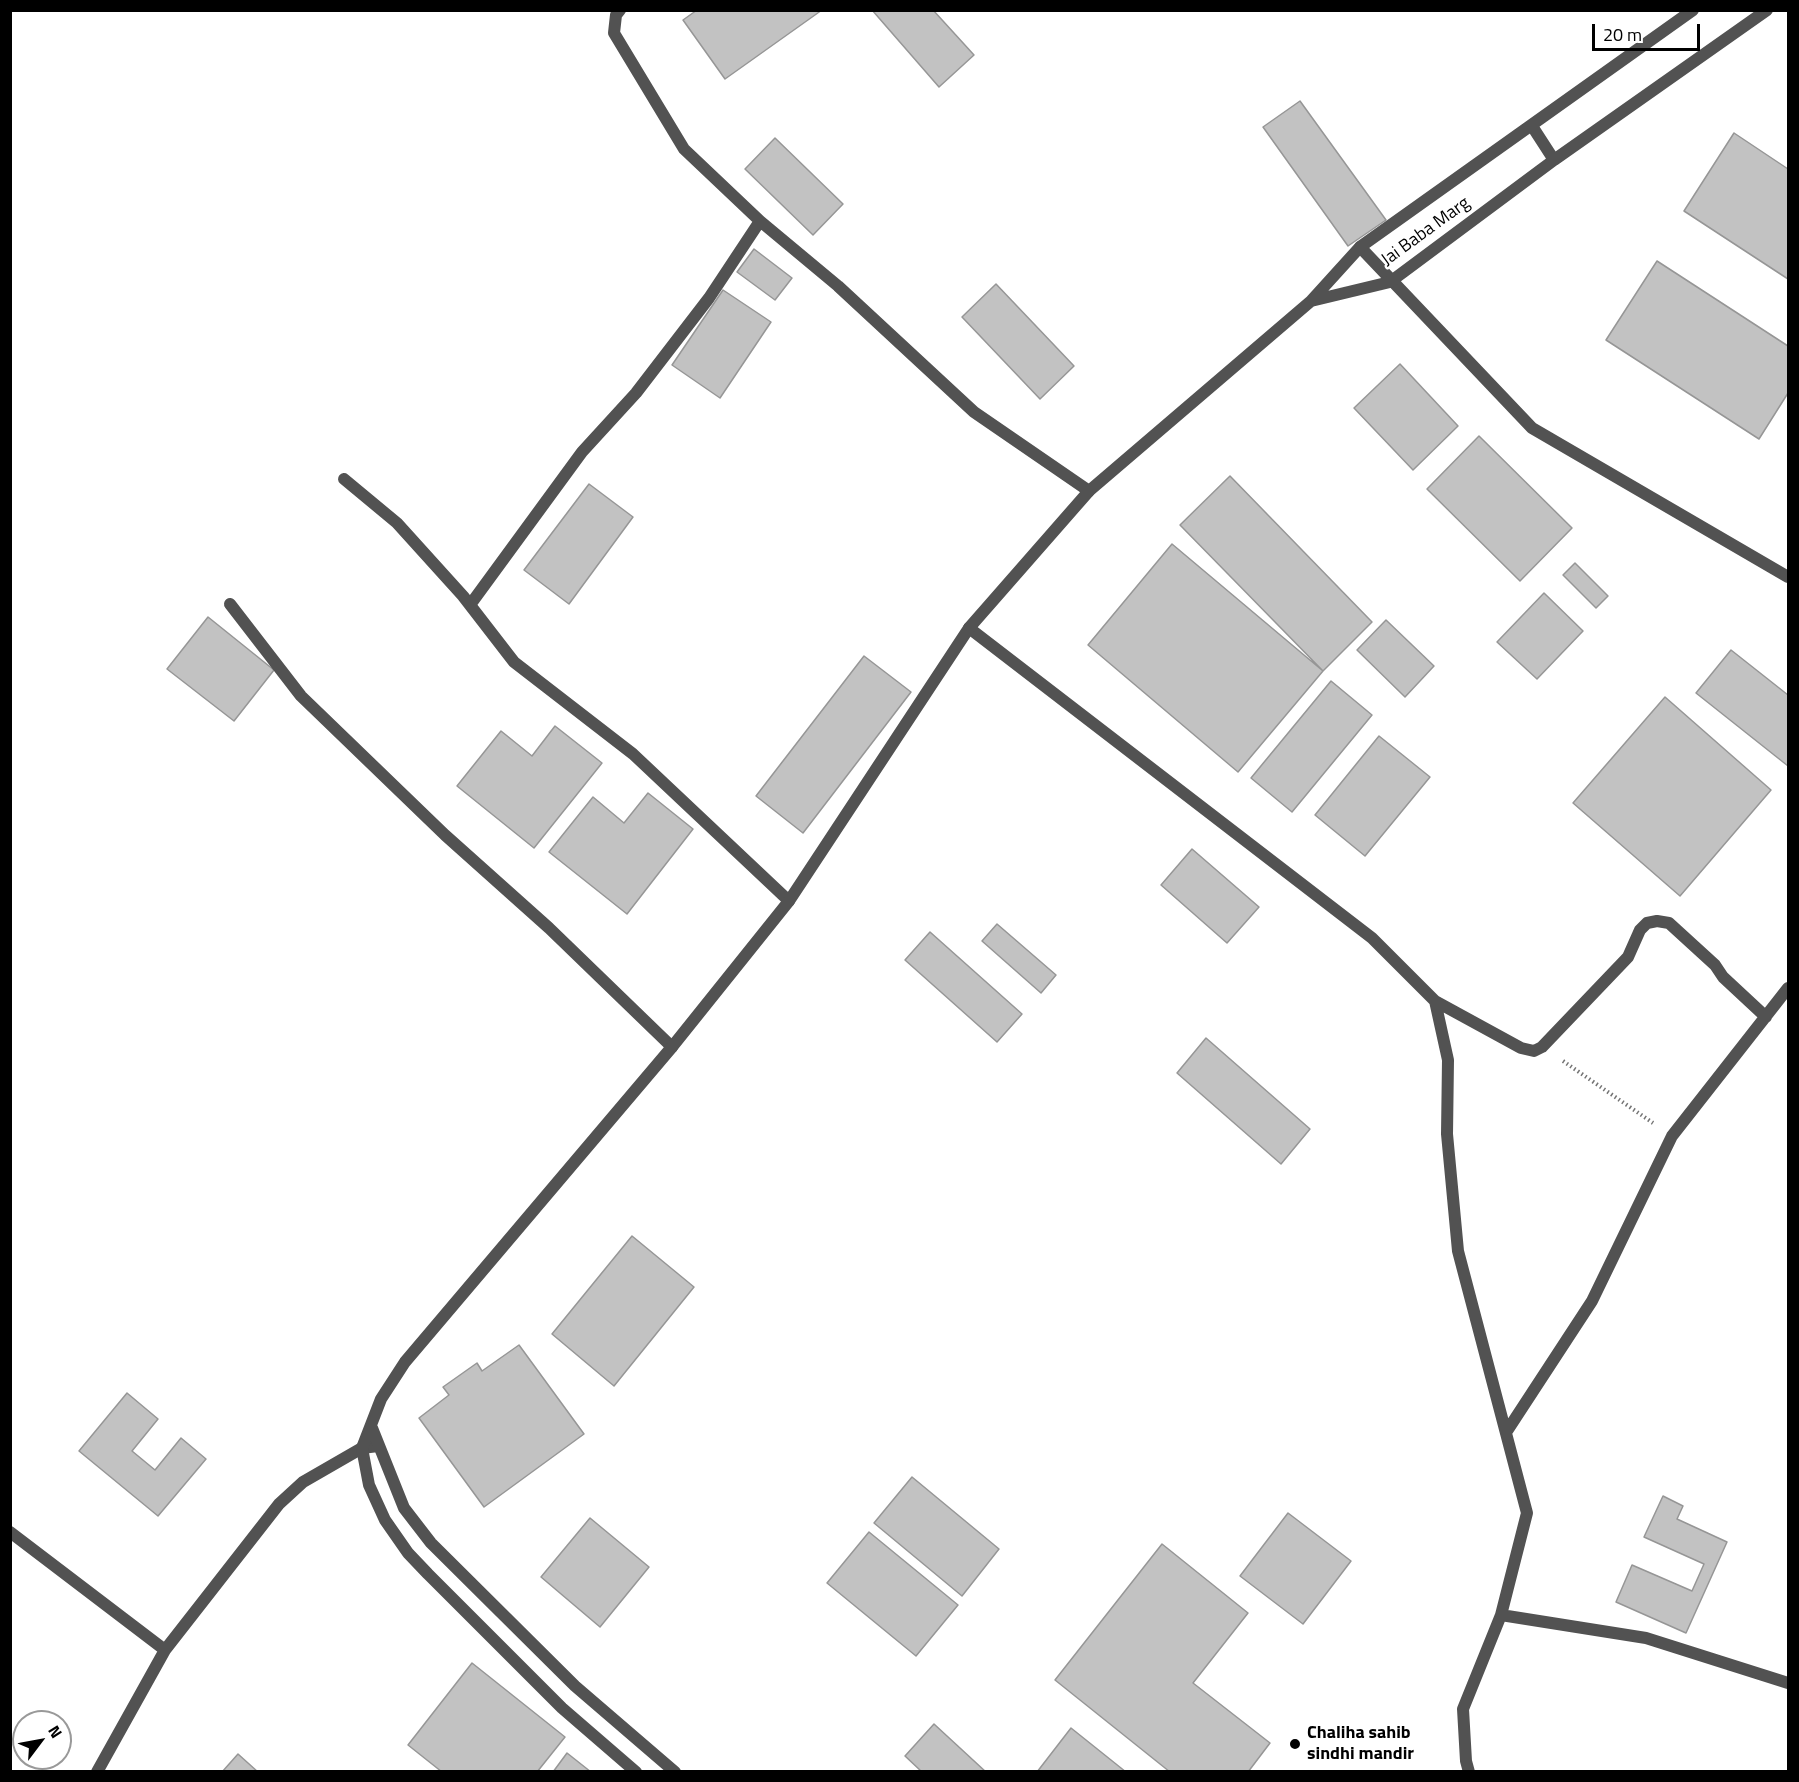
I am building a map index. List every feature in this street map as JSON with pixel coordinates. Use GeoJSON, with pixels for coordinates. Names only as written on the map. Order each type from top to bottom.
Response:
{"type":"FeatureCollection","features":[{"type":"Feature","properties":{"kind":"street"},"geometry":{"type":"LineString","coordinates":[[620,10],[616,15],[614,33],[684,149],[760,221],[838,286],[974,412],[1089,491]]}},
{"type":"Feature","properties":{"kind":"street","name":"Jai Baba Marg"},"geometry":{"type":"LineString","coordinates":[[1311,301],[1360,247],[1694,10]]}},
{"type":"Feature","properties":{"kind":"street","name":"Jai Baba Marg"},"geometry":{"type":"LineString","coordinates":[[1311,301],[1390,282],[1554,160],[1767,10]]}},
{"type":"Feature","properties":{"kind":"street"},"geometry":{"type":"LineString","coordinates":[[1532,126],[1554,160]]}},
{"type":"Feature","properties":{"kind":"street"},"geometry":{"type":"LineString","coordinates":[[470,605],[582,452],[636,393],[709,298],[760,221]]}},
{"type":"Feature","properties":{"kind":"street"},"geometry":{"type":"LineString","coordinates":[[1360,247],[1390,282],[1533,428],[1788,577]]}},
{"type":"Feature","properties":{"kind":"street"},"geometry":{"type":"LineString","coordinates":[[636,1772],[562,1708],[408,1553],[385,1520],[369,1485],[362,1448],[372,1428],[381,1399],[405,1362],[672,1047],[789,901],[969,628],[1089,491],[1311,301]]}},
{"type":"Feature","properties":{"kind":"street"},"geometry":{"type":"LineString","coordinates":[[344,479],[397,523],[470,605],[514,662],[633,754],[789,901]]}},
{"type":"Feature","properties":{"kind":"street"},"geometry":{"type":"LineString","coordinates":[[230,604],[302,696],[445,835],[549,928],[672,1047]]}},
{"type":"Feature","properties":{"kind":"street"},"geometry":{"type":"LineString","coordinates":[[969,628],[1372,938],[1436,1001],[1521,1048],[1534,1051],[1542,1047],[1628,957],[1640,930],[1647,923],[1657,921],[1669,923],[1715,965],[1723,977],[1766,1017]]}},
{"type":"Feature","properties":{"kind":"street"},"geometry":{"type":"LineString","coordinates":[[1507,1431],[1592,1301],[1672,1136],[1788,988]]}},
{"type":"Feature","properties":{"kind":"street"},"geometry":{"type":"LineString","coordinates":[[1436,1001],[1448,1060],[1447,1134],[1458,1251],[1527,1513],[1501,1615],[1463,1709],[1466,1761],[1469,1772]]}},
{"type":"Feature","properties":{"kind":"street"},"geometry":{"type":"LineString","coordinates":[[372,1428],[404,1508],[430,1544],[575,1686],[675,1772]]}},
{"type":"Feature","properties":{"kind":"street"},"geometry":{"type":"LineString","coordinates":[[97,1772],[165,1650],[279,1504],[303,1482],[362,1448],[378,1446]]}},
{"type":"Feature","properties":{"kind":"street"},"geometry":{"type":"LineString","coordinates":[[10,1532],[165,1650]]}},
{"type":"Feature","properties":{"kind":"street"},"geometry":{"type":"LineString","coordinates":[[1501,1615],[1646,1638],[1788,1683]]}},
{"type":"Feature","properties":{"kind":"path"},"geometry":{"type":"LineString","coordinates":[[1542,1047],[1672,1136]]}},
{"type":"Feature","properties":{"kind":"building"},"geometry":{"type":"Polygon","coordinates":[[[697,10],[822,10],[725,79],[683,20],[697,10]]]}},
{"type":"Feature","properties":{"kind":"building"},"geometry":{"type":"Polygon","coordinates":[[[872,10],[933,10],[974,55],[939,87],[872,10]]]}},
{"type":"Feature","properties":{"kind":"building"},"geometry":{"type":"Polygon","coordinates":[[[1300,101],[1386,220],[1348,246],[1263,127],[1300,101]]]}},
{"type":"Feature","properties":{"kind":"building"},"geometry":{"type":"Polygon","coordinates":[[[1734,133],[1788,169],[1788,279],[1684,211],[1734,133]]]}},
{"type":"Feature","properties":{"kind":"building"},"geometry":{"type":"Polygon","coordinates":[[[775,138],[843,204],[813,235],[745,169],[775,138]]]}},
{"type":"Feature","properties":{"kind":"building"},"geometry":{"type":"Polygon","coordinates":[[[754,249],[792,278],[775,300],[737,272],[754,249]]]}},
{"type":"Feature","properties":{"kind":"building"},"geometry":{"type":"Polygon","coordinates":[[[1657,261],[1788,346],[1788,393],[1759,439],[1606,340],[1657,261]]]}},
{"type":"Feature","properties":{"kind":"building"},"geometry":{"type":"Polygon","coordinates":[[[996,284],[1074,366],[1040,399],[962,317],[996,284]]]}},
{"type":"Feature","properties":{"kind":"building"},"geometry":{"type":"Polygon","coordinates":[[[723,290],[771,322],[720,398],[672,365],[723,290]]]}},
{"type":"Feature","properties":{"kind":"building"},"geometry":{"type":"Polygon","coordinates":[[[1400,364],[1458,426],[1413,470],[1354,408],[1400,364]]]}},
{"type":"Feature","properties":{"kind":"building"},"geometry":{"type":"Polygon","coordinates":[[[1479,436],[1572,528],[1520,581],[1427,489],[1479,436]]]}},
{"type":"Feature","properties":{"kind":"building"},"geometry":{"type":"Polygon","coordinates":[[[1230,476],[1372,622],[1323,671],[1180,525],[1230,476]]]}},
{"type":"Feature","properties":{"kind":"building"},"geometry":{"type":"Polygon","coordinates":[[[589,484],[633,517],[569,604],[524,570],[589,484]]]}},
{"type":"Feature","properties":{"kind":"building"},"geometry":{"type":"Polygon","coordinates":[[[1172,544],[1323,671],[1238,772],[1088,645],[1172,544]]]}},
{"type":"Feature","properties":{"kind":"building"},"geometry":{"type":"Polygon","coordinates":[[[1575,563],[1608,596],[1596,608],[1563,575],[1575,563]]]}},
{"type":"Feature","properties":{"kind":"building"},"geometry":{"type":"Polygon","coordinates":[[[1544,593],[1583,631],[1537,679],[1497,642],[1544,593]]]}},
{"type":"Feature","properties":{"kind":"building"},"geometry":{"type":"Polygon","coordinates":[[[208,617],[274,670],[234,721],[167,669],[208,617]]]}},
{"type":"Feature","properties":{"kind":"building"},"geometry":{"type":"Polygon","coordinates":[[[1386,620],[1434,666],[1405,697],[1357,650],[1386,620]]]}},
{"type":"Feature","properties":{"kind":"building"},"geometry":{"type":"Polygon","coordinates":[[[1731,650],[1788,695],[1788,766],[1696,693],[1731,650]]]}},
{"type":"Feature","properties":{"kind":"building"},"geometry":{"type":"Polygon","coordinates":[[[864,656],[911,692],[803,833],[756,796],[864,656]]]}},
{"type":"Feature","properties":{"kind":"building"},"geometry":{"type":"Polygon","coordinates":[[[1331,681],[1372,715],[1292,812],[1251,778],[1331,681]]]}},
{"type":"Feature","properties":{"kind":"building"},"geometry":{"type":"Polygon","coordinates":[[[1665,697],[1771,790],[1680,896],[1573,803],[1665,697]]]}},
{"type":"Feature","properties":{"kind":"building"},"geometry":{"type":"Polygon","coordinates":[[[555,726],[602,763],[534,848],[457,786],[501,731],[532,756],[555,726]]]}},
{"type":"Feature","properties":{"kind":"building"},"geometry":{"type":"Polygon","coordinates":[[[1379,736],[1430,777],[1365,856],[1315,815],[1379,736]]]}},
{"type":"Feature","properties":{"kind":"building"},"geometry":{"type":"Polygon","coordinates":[[[648,793],[693,829],[627,914],[549,852],[593,797],[624,823],[648,793]]]}},
{"type":"Feature","properties":{"kind":"building"},"geometry":{"type":"Polygon","coordinates":[[[1192,849],[1259,907],[1227,943],[1161,885],[1192,849]]]}},
{"type":"Feature","properties":{"kind":"building"},"geometry":{"type":"Polygon","coordinates":[[[997,924],[1056,975],[1041,993],[982,941],[997,924]]]}},
{"type":"Feature","properties":{"kind":"building"},"geometry":{"type":"Polygon","coordinates":[[[930,932],[1022,1014],[997,1042],[905,960],[930,932]]]}},
{"type":"Feature","properties":{"kind":"building"},"geometry":{"type":"Polygon","coordinates":[[[1206,1038],[1310,1129],[1281,1164],[1177,1073],[1206,1038]]]}},
{"type":"Feature","properties":{"kind":"building"},"geometry":{"type":"Polygon","coordinates":[[[632,1236],[694,1287],[614,1386],[552,1334],[632,1236]]]}},
{"type":"Feature","properties":{"kind":"building"},"geometry":{"type":"Polygon","coordinates":[[[519,1345],[584,1434],[484,1507],[419,1418],[449,1395],[443,1387],[477,1363],[482,1371],[519,1345]]]}},
{"type":"Feature","properties":{"kind":"building"},"geometry":{"type":"Polygon","coordinates":[[[127,1393],[158,1419],[132,1451],[155,1470],[181,1438],[206,1459],[158,1516],[79,1451],[127,1393]]]}},
{"type":"Feature","properties":{"kind":"building"},"geometry":{"type":"Polygon","coordinates":[[[912,1477],[999,1549],[962,1596],[874,1523],[912,1477]]]}},
{"type":"Feature","properties":{"kind":"building"},"geometry":{"type":"Polygon","coordinates":[[[1663,1496],[1683,1506],[1677,1519],[1727,1542],[1686,1633],[1616,1602],[1632,1565],[1692,1591],[1704,1564],[1644,1537],[1663,1496]]]}},
{"type":"Feature","properties":{"kind":"building"},"geometry":{"type":"Polygon","coordinates":[[[1288,1513],[1351,1561],[1303,1624],[1240,1576],[1288,1513]]]}},
{"type":"Feature","properties":{"kind":"building"},"geometry":{"type":"Polygon","coordinates":[[[590,1518],[649,1567],[600,1627],[541,1577],[590,1518]]]}},
{"type":"Feature","properties":{"kind":"building"},"geometry":{"type":"Polygon","coordinates":[[[869,1532],[958,1605],[916,1656],[827,1583],[869,1532]]]}},
{"type":"Feature","properties":{"kind":"building"},"geometry":{"type":"Polygon","coordinates":[[[1162,1544],[1248,1613],[1193,1683],[1270,1743],[1248,1772],[1170,1772],[1055,1680],[1162,1544]]]}},
{"type":"Feature","properties":{"kind":"building"},"geometry":{"type":"Polygon","coordinates":[[[472,1663],[565,1737],[537,1772],[442,1772],[408,1745],[472,1663]]]}},
{"type":"Feature","properties":{"kind":"building"},"geometry":{"type":"Polygon","coordinates":[[[934,1724],[986,1772],[922,1772],[905,1756],[934,1724]]]}},
{"type":"Feature","properties":{"kind":"building"},"geometry":{"type":"Polygon","coordinates":[[[1071,1728],[1126,1772],[1037,1772],[1071,1728]]]}},
{"type":"Feature","properties":{"kind":"building"},"geometry":{"type":"Polygon","coordinates":[[[567,1753],[591,1772],[553,1772],[567,1753]]]}},
{"type":"Feature","properties":{"kind":"building"},"geometry":{"type":"Polygon","coordinates":[[[238,1754],[258,1772],[222,1772],[238,1754]]]}},
{"type":"Feature","properties":{"kind":"place","name":"Chaliha sahib sindhi mandir"},"geometry":{"type":"Point","coordinates":[1295,1744]}}]}
